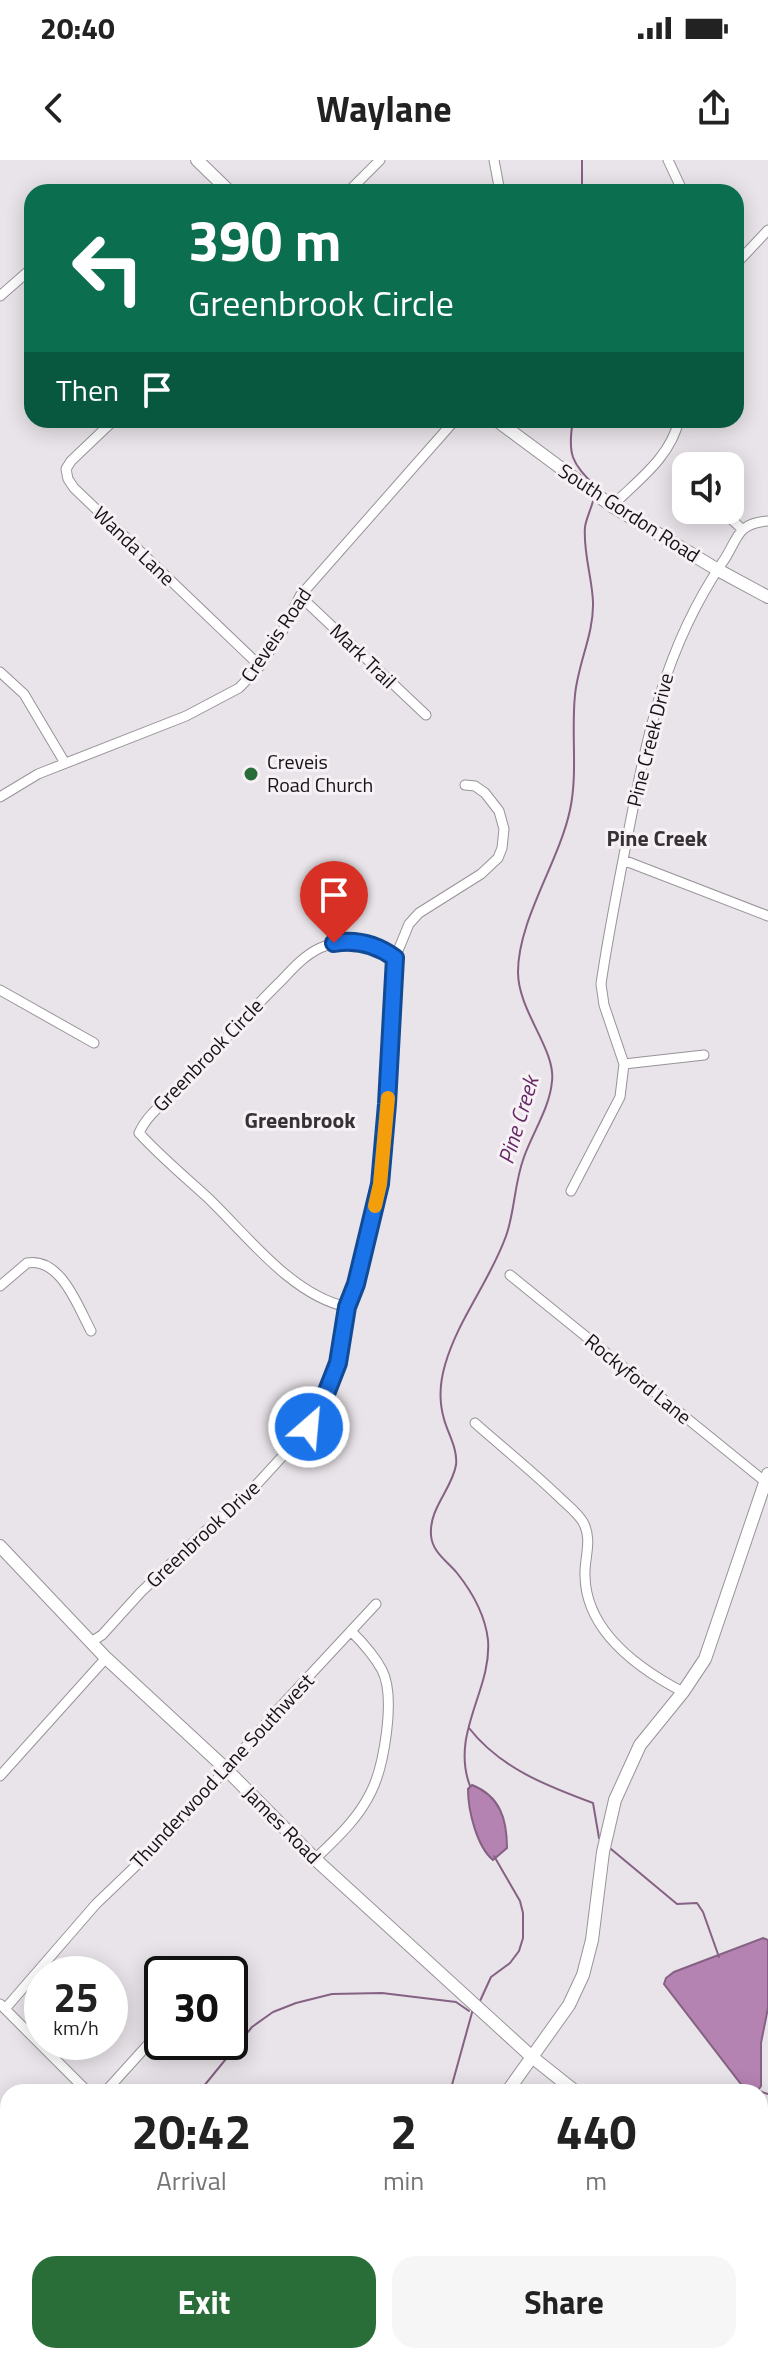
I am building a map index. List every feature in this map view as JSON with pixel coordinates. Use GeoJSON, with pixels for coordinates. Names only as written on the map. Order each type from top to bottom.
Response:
{"type":"FeatureCollection","features":[{"type":"Feature","properties":{"kind":"street"},"geometry":{"type":"LineString","coordinates":[[197,160],[222,184]]}},
{"type":"Feature","properties":{"kind":"street"},"geometry":{"type":"LineString","coordinates":[[356,184],[380,160]]}},
{"type":"Feature","properties":{"kind":"street"},"geometry":{"type":"LineString","coordinates":[[494,160],[498,184]]}},
{"type":"Feature","properties":{"kind":"street"},"geometry":{"type":"LineString","coordinates":[[668,160],[679,184]]}},
{"type":"Feature","properties":{"kind":"street"},"geometry":{"type":"LineString","coordinates":[[744,252],[768,230]]}},
{"type":"Feature","properties":{"kind":"street"},"geometry":{"type":"LineString","coordinates":[[0,296],[24,275]]}},
{"type":"Feature","properties":{"kind":"street","name":"Wanda Lane"},"geometry":{"type":"LineString","coordinates":[[106,428],[71,461],[66,469],[68,479],[260,666]]}},
{"type":"Feature","properties":{"kind":"street","name":"Creveis Road"},"geometry":{"type":"LineString","coordinates":[[0,797],[38,774],[118,744],[217,701],[239,688],[260,666],[300,596],[448,428]]}},
{"type":"Feature","properties":{"kind":"street","name":"South Gordon Road"},"geometry":{"type":"LineString","coordinates":[[507,428],[612,506],[768,597]]}},
{"type":"Feature","properties":{"kind":"street"},"geometry":{"type":"LineString","coordinates":[[612,506],[669,448],[676,428]]}},
{"type":"Feature","properties":{"kind":"street"},"geometry":{"type":"LineString","coordinates":[[736,524],[742,529],[768,521]]}},
{"type":"Feature","properties":{"kind":"street","name":"Pine Creek Drive"},"geometry":{"type":"LineString","coordinates":[[571,1191],[620,1097],[624,1064],[604,1005],[601,984],[645,746],[666,669],[742,529]]}},
{"type":"Feature","properties":{"kind":"street","name":"Mark Trail"},"geometry":{"type":"LineString","coordinates":[[300,596],[426,715]]}},
{"type":"Feature","properties":{"kind":"street"},"geometry":{"type":"LineString","coordinates":[[0,672],[24,694],[65,763]]}},
{"type":"Feature","properties":{"kind":"street","name":"Greenbrook Drive"},"geometry":{"type":"LineString","coordinates":[[91,1642],[102,1635],[119,1614],[202,1534],[246,1496],[309,1427],[322,1404],[338,1363],[347,1307],[356,1284],[380,1184],[395,958],[409,924],[419,913],[481,874],[498,858],[502,848],[504,829],[499,811],[485,793],[475,786],[465,785]]}},
{"type":"Feature","properties":{"kind":"street"},"geometry":{"type":"LineString","coordinates":[[623,860],[768,916]]}},
{"type":"Feature","properties":{"kind":"street","name":"Greenbrook Circle"},"geometry":{"type":"LineString","coordinates":[[347,1307],[325,1301],[296,1282],[139,1133],[146,1118],[181,1086],[304,958],[330,945],[356,940],[378,947],[395,958]]}},
{"type":"Feature","properties":{"kind":"street"},"geometry":{"type":"LineString","coordinates":[[0,990],[94,1043]]}},
{"type":"Feature","properties":{"kind":"street"},"geometry":{"type":"LineString","coordinates":[[624,1064],[704,1055]]}},
{"type":"Feature","properties":{"kind":"street"},"geometry":{"type":"LineString","coordinates":[[0,1286],[27,1263],[41,1264],[57,1275],[73,1295],[91,1331]]}},
{"type":"Feature","properties":{"kind":"street","name":"Rockyford Lane"},"geometry":{"type":"LineString","coordinates":[[510,1275],[767,1480]]}},
{"type":"Feature","properties":{"kind":"street"},"geometry":{"type":"LineString","coordinates":[[475,1423],[582,1520],[588,1542],[584,1572],[586,1593],[598,1623],[632,1657],[683,1692]]}},
{"type":"Feature","properties":{"kind":"street"},"geometry":{"type":"LineString","coordinates":[[513,2084],[569,2005],[583,1975],[592,1940],[603,1852],[615,1800],[627,1768],[655,1724],[683,1692],[705,1659],[767,1480]]}},
{"type":"Feature","properties":{"kind":"street","name":"James Road"},"geometry":{"type":"LineString","coordinates":[[0,1546],[106,1658],[225,1768],[315,1859],[474,2005],[566,2084]]}},
{"type":"Feature","properties":{"kind":"street","name":"Thunderwood Lane Southwest"},"geometry":{"type":"LineString","coordinates":[[3,2007],[96,1904],[168,1835],[225,1768],[376,1604]]}},
{"type":"Feature","properties":{"kind":"street"},"geometry":{"type":"LineString","coordinates":[[315,1859],[347,1828],[371,1792],[381,1765],[387,1704],[385,1680],[370,1652],[351,1631]]}},
{"type":"Feature","properties":{"kind":"street"},"geometry":{"type":"LineString","coordinates":[[0,1776],[106,1658]]}},
{"type":"Feature","properties":{"kind":"street"},"geometry":{"type":"LineString","coordinates":[[3,2007],[80,2084]]}},
{"type":"Feature","properties":{"kind":"street"},"geometry":{"type":"LineString","coordinates":[[112,2084],[144,2049]]}},
{"type":"Feature","properties":{"kind":"shaded area"},"geometry":{"type":"Polygon","coordinates":[[[472,1785],[489,1795],[503,1818],[507,1848],[493,1860],[482,1847],[474,1828],[468,1798],[468,1789],[472,1785]]]}},
{"type":"Feature","properties":{"kind":"shaded area"},"geometry":{"type":"Polygon","coordinates":[[[763,1938],[768,1940],[768,2008],[761,2043],[761,2084],[741,2084],[664,1984],[674,1972],[763,1938]]]}},
{"type":"Feature","properties":{"kind":"waterway","name":"Pine Creek"},"geometry":{"type":"LineString","coordinates":[[582,160],[582,184]]}},
{"type":"Feature","properties":{"kind":"waterway","name":"Pine Creek"},"geometry":{"type":"LineString","coordinates":[[572,428],[573,458],[595,486]]}},
{"type":"Feature","properties":{"kind":"waterway","name":"Pine Creek"},"geometry":{"type":"LineString","coordinates":[[470,1786],[465,1767],[465,1748],[488,1658],[488,1640],[473,1596],[432,1541],[431,1525],[456,1465],[454,1447],[442,1412],[441,1385],[451,1348],[506,1236],[521,1167],[551,1091],[552,1069],[524,1001],[518,972],[525,932],[570,810],[575,695],[593,614],[585,536],[593,501]]}},
{"type":"Feature","properties":{"kind":"waterway"},"geometry":{"type":"LineString","coordinates":[[469,1728],[510,1765],[593,1803],[599,1838]]}},
{"type":"Feature","properties":{"kind":"waterway"},"geometry":{"type":"LineString","coordinates":[[611,1849],[677,1904],[697,1903],[719,1957]]}},
{"type":"Feature","properties":{"kind":"waterway"},"geometry":{"type":"LineString","coordinates":[[480,2001],[491,1977],[510,1963],[519,1951],[523,1938],[520,1901],[494,1856]]}},
{"type":"Feature","properties":{"kind":"waterway"},"geometry":{"type":"LineString","coordinates":[[206,2084],[252,2027],[273,2012],[296,2003],[332,1994],[382,1993],[456,2002],[469,2011]]}},
{"type":"Feature","properties":{"kind":"waterway"},"geometry":{"type":"LineString","coordinates":[[452,2084],[473,2009]]}},
{"type":"Feature","properties":{"kind":"slow traffic"},"geometry":{"type":"LineString","coordinates":[[375,1206],[388,1098]]}},
{"type":"Feature","properties":{"kind":"place","name":"Creveis Road Church"},"geometry":{"type":"Point","coordinates":[251,774]}},
{"type":"Feature","properties":{"kind":"district","name":"Pine Creek"},"geometry":{"type":"Point","coordinates":[657,838]}},
{"type":"Feature","properties":{"kind":"district","name":"Greenbrook"},"geometry":{"type":"Point","coordinates":[300,1120]}},
{"type":"Feature","properties":{"kind":"route"},"geometry":{"type":"LineString","coordinates":[[309,1427],[332,1383],[338,1363],[347,1307],[356,1284],[380,1184],[395,958],[378,947],[356,940],[334,943]]}}]}
